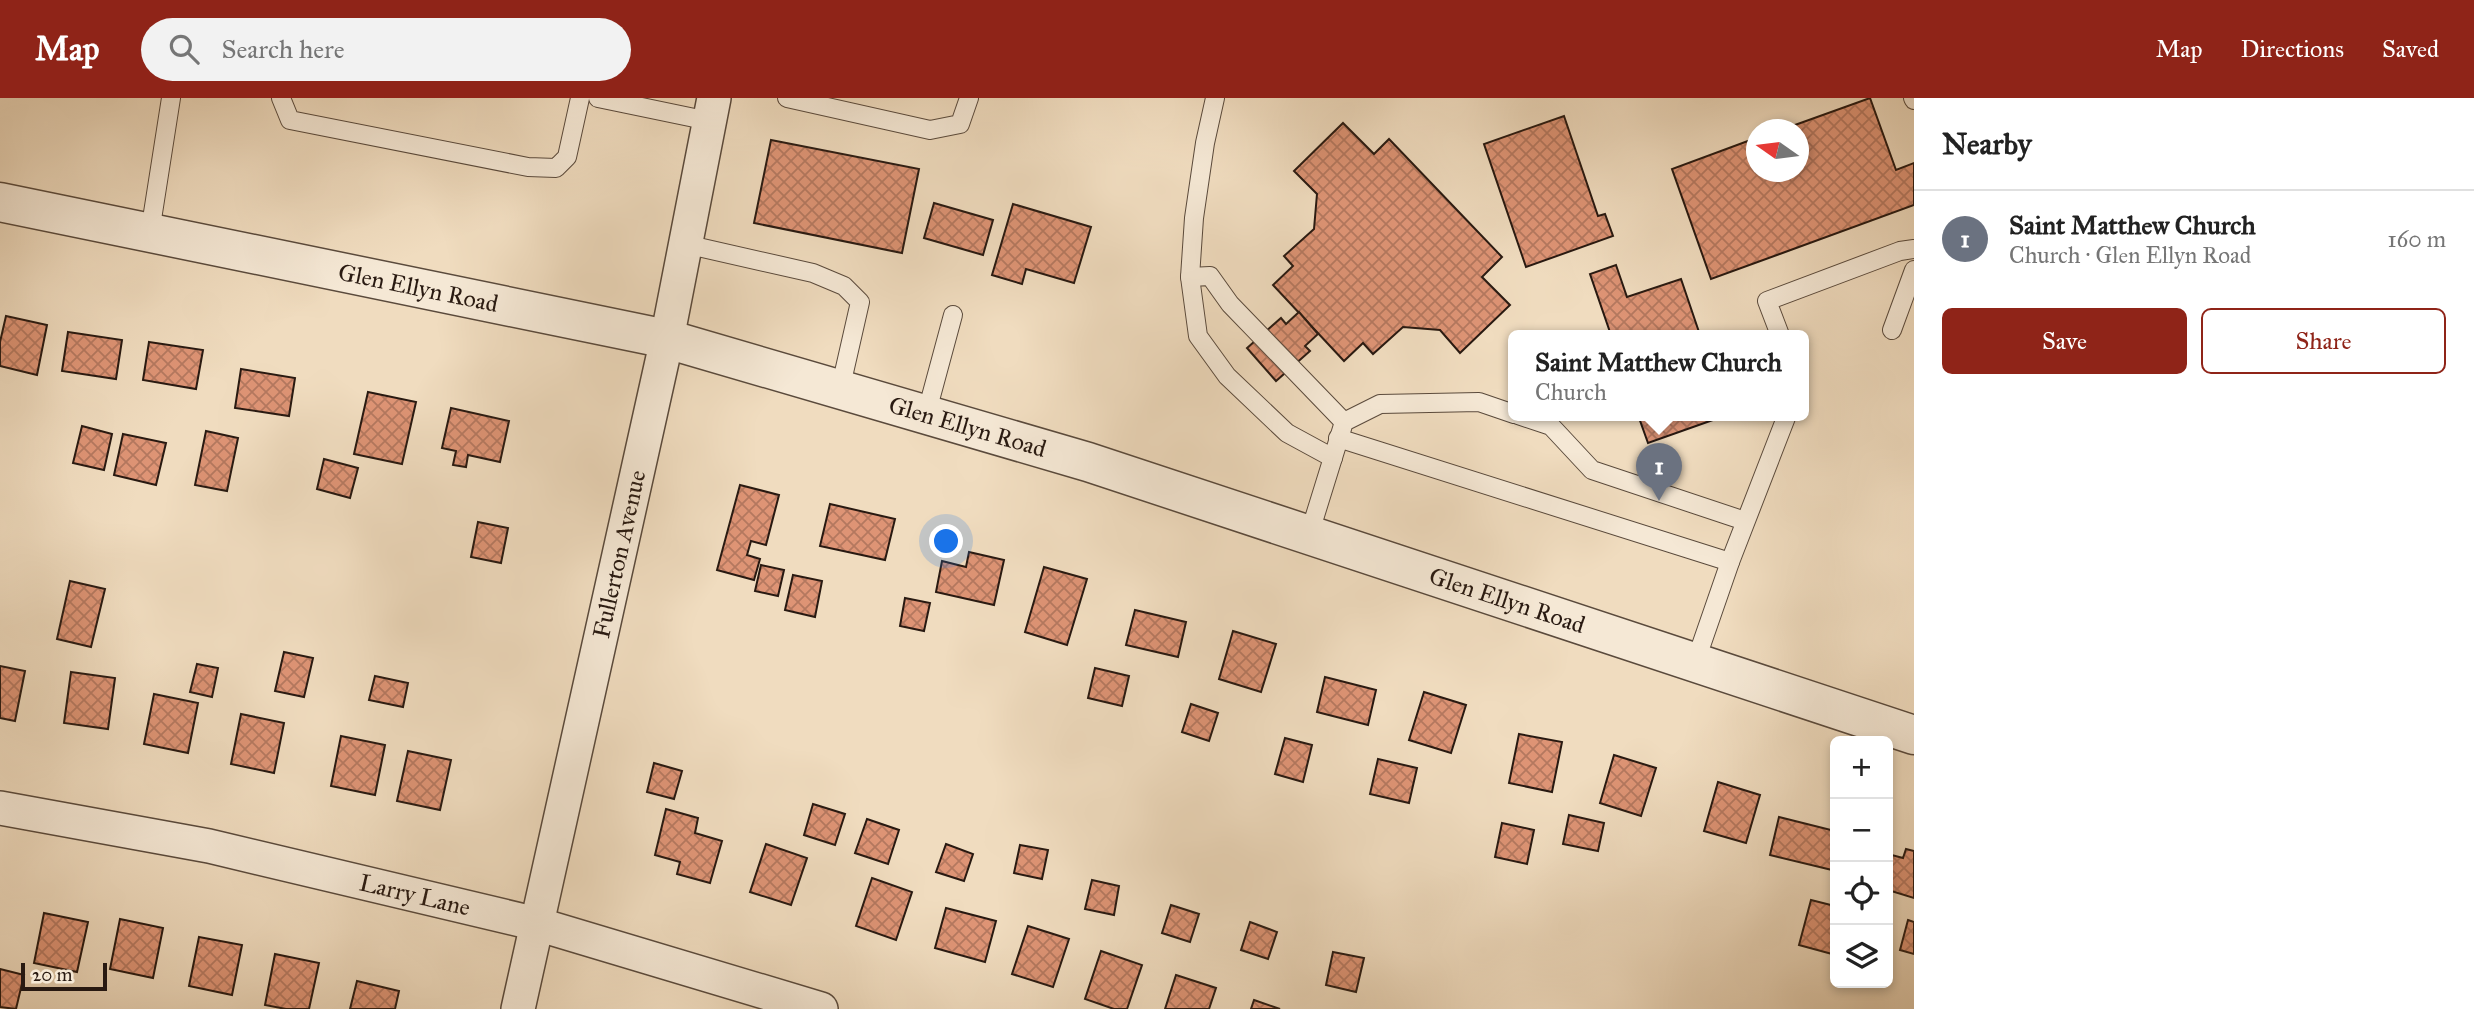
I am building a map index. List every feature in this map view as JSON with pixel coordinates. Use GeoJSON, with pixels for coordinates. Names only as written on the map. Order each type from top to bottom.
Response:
{"type":"FeatureCollection","features":[{"type":"Feature","properties":{"kind":"street","name":"Fullerton Avenue"},"geometry":{"type":"LineString","coordinates":[[518,1009],[667,339],[712,109]]}},
{"type":"Feature","properties":{"kind":"street","name":"Glen Ellyn Road"},"geometry":{"type":"LineString","coordinates":[[0,202],[667,339],[1088,462],[1914,735]]}},
{"type":"Feature","properties":{"kind":"street","name":"Larry Lane"},"geometry":{"type":"LineString","coordinates":[[0,808],[209,846],[537,924],[821,1009]]}},
{"type":"Feature","properties":{"kind":"lane"},"geometry":{"type":"LineString","coordinates":[[150,232],[171,98]]}},
{"type":"Feature","properties":{"kind":"lane"},"geometry":{"type":"LineString","coordinates":[[281,98],[290,120],[528,167],[556,168],[567,156],[580,98]]}},
{"type":"Feature","properties":{"kind":"lane"},"geometry":{"type":"LineString","coordinates":[[598,98],[712,109]]}},
{"type":"Feature","properties":{"kind":"lane"},"geometry":{"type":"LineString","coordinates":[[787,98],[930,130],[960,124],[969,98]]}},
{"type":"Feature","properties":{"kind":"lane"},"geometry":{"type":"LineString","coordinates":[[1214,98],[1194,218],[1191,277],[1198,336],[1227,376],[1287,433],[1332,458]]}},
{"type":"Feature","properties":{"kind":"lane"},"geometry":{"type":"LineString","coordinates":[[685,244],[813,273],[844,286],[860,302],[840,390]]}},
{"type":"Feature","properties":{"kind":"lane"},"geometry":{"type":"LineString","coordinates":[[1778,330],[1768,300],[1914,248]]}},
{"type":"Feature","properties":{"kind":"lane"},"geometry":{"type":"LineString","coordinates":[[1892,330],[1914,270]]}},
{"type":"Feature","properties":{"kind":"lane"},"geometry":{"type":"LineString","coordinates":[[1191,277],[1210,276],[1230,304],[1341,430],[1730,562]]}},
{"type":"Feature","properties":{"kind":"lane"},"geometry":{"type":"LineString","coordinates":[[926,415],[953,315]]}},
{"type":"Feature","properties":{"kind":"lane"},"geometry":{"type":"LineString","coordinates":[[1309,535],[1341,430],[1380,404],[1479,402],[1508,411]]}},
{"type":"Feature","properties":{"kind":"lane"},"geometry":{"type":"LineString","coordinates":[[1536,421],[1551,426],[1592,470],[1745,521]]}},
{"type":"Feature","properties":{"kind":"lane"},"geometry":{"type":"LineString","coordinates":[[1695,663],[1745,521],[1785,421]]}},
{"type":"Feature","properties":{"kind":"building"},"geometry":{"type":"Polygon","coordinates":[[[1870,98],[1896,170],[1914,163],[1914,205],[1711,279],[1672,169],[1746,142],[1746,182],[1809,182],[1809,120],[1870,98]]]}},
{"type":"Feature","properties":{"kind":"building"},"geometry":{"type":"Polygon","coordinates":[[[1564,116],[1598,216],[1605,214],[1613,236],[1526,267],[1484,144],[1564,116]]]}},
{"type":"Feature","properties":{"kind":"building"},"geometry":{"type":"Polygon","coordinates":[[[1343,123],[1374,154],[1389,139],[1502,257],[1482,277],[1510,305],[1460,353],[1440,330],[1403,327],[1373,354],[1363,343],[1344,361],[1273,285],[1293,266],[1284,256],[1314,229],[1317,194],[1294,171],[1343,123]]]}},
{"type":"Feature","properties":{"kind":"building"},"geometry":{"type":"Polygon","coordinates":[[[771,140],[919,169],[902,253],[754,223],[771,140]]]}},
{"type":"Feature","properties":{"kind":"building"},"geometry":{"type":"Polygon","coordinates":[[[934,203],[993,220],[983,255],[924,238],[934,203]]]}},
{"type":"Feature","properties":{"kind":"building"},"geometry":{"type":"Polygon","coordinates":[[[1013,204],[1091,227],[1074,283],[1026,269],[1022,284],[992,275],[1013,204]]]}},
{"type":"Feature","properties":{"kind":"building"},"geometry":{"type":"Polygon","coordinates":[[[1616,265],[1627,297],[1681,279],[1698,330],[1609,330],[1590,274],[1616,265]]]}},
{"type":"Feature","properties":{"kind":"building"},"geometry":{"type":"Polygon","coordinates":[[[1299,312],[1318,334],[1305,346],[1310,351],[1276,381],[1247,348],[1281,318],[1286,324],[1299,312]]]}},
{"type":"Feature","properties":{"kind":"building"},"geometry":{"type":"Polygon","coordinates":[[[6,316],[47,325],[37,375],[0,366],[0,342],[6,316]]]}},
{"type":"Feature","properties":{"kind":"building"},"geometry":{"type":"Polygon","coordinates":[[[68,332],[122,340],[116,379],[62,371],[68,332]]]}},
{"type":"Feature","properties":{"kind":"building"},"geometry":{"type":"Polygon","coordinates":[[[149,342],[203,350],[196,389],[143,380],[149,342]]]}},
{"type":"Feature","properties":{"kind":"building"},"geometry":{"type":"Polygon","coordinates":[[[241,369],[295,378],[289,416],[235,408],[241,369]]]}},
{"type":"Feature","properties":{"kind":"building"},"geometry":{"type":"Polygon","coordinates":[[[368,392],[416,402],[402,464],[354,454],[368,392]]]}},
{"type":"Feature","properties":{"kind":"building"},"geometry":{"type":"Polygon","coordinates":[[[451,408],[509,421],[500,462],[468,455],[466,467],[453,465],[456,451],[442,448],[451,408]]]}},
{"type":"Feature","properties":{"kind":"building"},"geometry":{"type":"Polygon","coordinates":[[[1640,421],[1710,421],[1648,443],[1640,421]]]}},
{"type":"Feature","properties":{"kind":"building"},"geometry":{"type":"Polygon","coordinates":[[[82,426],[112,434],[104,470],[73,463],[82,426]]]}},
{"type":"Feature","properties":{"kind":"building"},"geometry":{"type":"Polygon","coordinates":[[[206,431],[238,438],[227,491],[195,485],[206,431]]]}},
{"type":"Feature","properties":{"kind":"building"},"geometry":{"type":"Polygon","coordinates":[[[123,434],[166,443],[156,485],[114,475],[123,434]]]}},
{"type":"Feature","properties":{"kind":"building"},"geometry":{"type":"Polygon","coordinates":[[[324,459],[358,468],[350,498],[317,489],[324,459]]]}},
{"type":"Feature","properties":{"kind":"building"},"geometry":{"type":"Polygon","coordinates":[[[740,485],[779,495],[766,545],[751,541],[747,555],[760,559],[754,580],[717,570],[740,485]]]}},
{"type":"Feature","properties":{"kind":"building"},"geometry":{"type":"Polygon","coordinates":[[[830,504],[895,519],[885,560],[820,546],[830,504]]]}},
{"type":"Feature","properties":{"kind":"building"},"geometry":{"type":"Polygon","coordinates":[[[478,522],[508,528],[501,563],[471,557],[478,522]]]}},
{"type":"Feature","properties":{"kind":"building"},"geometry":{"type":"Polygon","coordinates":[[[969,552],[1004,560],[994,605],[936,592],[942,561],[966,567],[969,552]]]}},
{"type":"Feature","properties":{"kind":"building"},"geometry":{"type":"Polygon","coordinates":[[[761,565],[784,570],[778,596],[755,591],[761,565]]]}},
{"type":"Feature","properties":{"kind":"building"},"geometry":{"type":"Polygon","coordinates":[[[1044,567],[1087,579],[1067,645],[1025,632],[1044,567]]]}},
{"type":"Feature","properties":{"kind":"building"},"geometry":{"type":"Polygon","coordinates":[[[793,575],[822,581],[815,617],[785,610],[793,575]]]}},
{"type":"Feature","properties":{"kind":"building"},"geometry":{"type":"Polygon","coordinates":[[[70,581],[105,589],[91,647],[57,639],[70,581]]]}},
{"type":"Feature","properties":{"kind":"building"},"geometry":{"type":"Polygon","coordinates":[[[905,598],[930,603],[924,631],[900,626],[905,598]]]}},
{"type":"Feature","properties":{"kind":"building"},"geometry":{"type":"Polygon","coordinates":[[[1135,610],[1186,622],[1178,657],[1126,645],[1135,610]]]}},
{"type":"Feature","properties":{"kind":"building"},"geometry":{"type":"Polygon","coordinates":[[[1233,631],[1276,644],[1261,692],[1219,679],[1233,631]]]}},
{"type":"Feature","properties":{"kind":"building"},"geometry":{"type":"Polygon","coordinates":[[[284,652],[313,658],[304,697],[275,691],[284,652]]]}},
{"type":"Feature","properties":{"kind":"building"},"geometry":{"type":"Polygon","coordinates":[[[197,664],[218,668],[212,697],[190,692],[197,664]]]}},
{"type":"Feature","properties":{"kind":"building"},"geometry":{"type":"Polygon","coordinates":[[[0,666],[25,671],[15,721],[0,718],[0,666]]]}},
{"type":"Feature","properties":{"kind":"building"},"geometry":{"type":"Polygon","coordinates":[[[1095,668],[1129,676],[1122,706],[1088,698],[1095,668]]]}},
{"type":"Feature","properties":{"kind":"building"},"geometry":{"type":"Polygon","coordinates":[[[71,672],[115,678],[108,729],[64,723],[71,672]]]}},
{"type":"Feature","properties":{"kind":"building"},"geometry":{"type":"Polygon","coordinates":[[[375,676],[408,683],[403,707],[369,700],[375,676]]]}},
{"type":"Feature","properties":{"kind":"building"},"geometry":{"type":"Polygon","coordinates":[[[1325,677],[1376,690],[1368,725],[1317,712],[1325,677]]]}},
{"type":"Feature","properties":{"kind":"building"},"geometry":{"type":"Polygon","coordinates":[[[1424,692],[1466,705],[1451,753],[1409,740],[1424,692]]]}},
{"type":"Feature","properties":{"kind":"building"},"geometry":{"type":"Polygon","coordinates":[[[154,694],[198,703],[188,753],[144,744],[154,694]]]}},
{"type":"Feature","properties":{"kind":"building"},"geometry":{"type":"Polygon","coordinates":[[[1191,704],[1218,713],[1209,741],[1182,732],[1191,704]]]}},
{"type":"Feature","properties":{"kind":"building"},"geometry":{"type":"Polygon","coordinates":[[[241,714],[284,723],[274,773],[231,764],[241,714]]]}},
{"type":"Feature","properties":{"kind":"building"},"geometry":{"type":"Polygon","coordinates":[[[1519,734],[1562,742],[1552,792],[1509,783],[1519,734]]]}},
{"type":"Feature","properties":{"kind":"building"},"geometry":{"type":"Polygon","coordinates":[[[341,736],[385,745],[375,795],[331,786],[341,736]]]}},
{"type":"Feature","properties":{"kind":"building"},"geometry":{"type":"Polygon","coordinates":[[[1285,738],[1312,745],[1303,782],[1275,774],[1285,738]]]}},
{"type":"Feature","properties":{"kind":"building"},"geometry":{"type":"Polygon","coordinates":[[[408,751],[451,760],[440,810],[397,801],[408,751]]]}},
{"type":"Feature","properties":{"kind":"building"},"geometry":{"type":"Polygon","coordinates":[[[1614,755],[1656,768],[1641,816],[1600,803],[1614,755]]]}},
{"type":"Feature","properties":{"kind":"building"},"geometry":{"type":"Polygon","coordinates":[[[1378,759],[1417,768],[1409,803],[1370,794],[1378,759]]]}},
{"type":"Feature","properties":{"kind":"building"},"geometry":{"type":"Polygon","coordinates":[[[654,763],[682,771],[674,799],[647,792],[654,763]]]}},
{"type":"Feature","properties":{"kind":"building"},"geometry":{"type":"Polygon","coordinates":[[[1718,782],[1760,795],[1746,843],[1704,831],[1718,782]]]}},
{"type":"Feature","properties":{"kind":"building"},"geometry":{"type":"Polygon","coordinates":[[[813,804],[845,814],[835,845],[804,835],[813,804]]]}},
{"type":"Feature","properties":{"kind":"building"},"geometry":{"type":"Polygon","coordinates":[[[666,809],[698,818],[695,833],[722,841],[710,883],[677,874],[680,862],[655,855],[666,809]]]}},
{"type":"Feature","properties":{"kind":"building"},"geometry":{"type":"Polygon","coordinates":[[[1569,815],[1604,823],[1598,851],[1563,844],[1569,815]]]}},
{"type":"Feature","properties":{"kind":"building"},"geometry":{"type":"Polygon","coordinates":[[[1779,817],[1830,830],[1830,870],[1770,855],[1779,817]]]}},
{"type":"Feature","properties":{"kind":"building"},"geometry":{"type":"Polygon","coordinates":[[[867,819],[899,830],[888,864],[855,853],[867,819]]]}},
{"type":"Feature","properties":{"kind":"building"},"geometry":{"type":"Polygon","coordinates":[[[1502,823],[1534,830],[1527,864],[1495,857],[1502,823]]]}},
{"type":"Feature","properties":{"kind":"building"},"geometry":{"type":"Polygon","coordinates":[[[766,844],[807,858],[791,905],[750,892],[766,844]]]}},
{"type":"Feature","properties":{"kind":"building"},"geometry":{"type":"Polygon","coordinates":[[[946,844],[973,854],[964,881],[936,872],[946,844]]]}},
{"type":"Feature","properties":{"kind":"building"},"geometry":{"type":"Polygon","coordinates":[[[1020,845],[1048,850],[1042,879],[1014,873],[1020,845]]]}},
{"type":"Feature","properties":{"kind":"building"},"geometry":{"type":"Polygon","coordinates":[[[1906,849],[1914,851],[1914,898],[1893,892],[1893,855],[1903,858],[1906,849]]]}},
{"type":"Feature","properties":{"kind":"building"},"geometry":{"type":"Polygon","coordinates":[[[872,878],[912,892],[896,940],[856,926],[872,878]]]}},
{"type":"Feature","properties":{"kind":"building"},"geometry":{"type":"Polygon","coordinates":[[[1092,880],[1119,886],[1114,915],[1085,909],[1092,880]]]}},
{"type":"Feature","properties":{"kind":"building"},"geometry":{"type":"Polygon","coordinates":[[[1811,900],[1830,905],[1830,953],[1799,945],[1811,900]]]}},
{"type":"Feature","properties":{"kind":"building"},"geometry":{"type":"Polygon","coordinates":[[[1171,905],[1199,914],[1190,942],[1162,933],[1171,905]]]}},
{"type":"Feature","properties":{"kind":"building"},"geometry":{"type":"Polygon","coordinates":[[[946,908],[996,921],[985,962],[935,948],[946,908]]]}},
{"type":"Feature","properties":{"kind":"building"},"geometry":{"type":"Polygon","coordinates":[[[44,913],[88,922],[77,972],[34,963],[44,913]]]}},
{"type":"Feature","properties":{"kind":"building"},"geometry":{"type":"Polygon","coordinates":[[[120,919],[163,928],[153,978],[110,969],[120,919]]]}},
{"type":"Feature","properties":{"kind":"building"},"geometry":{"type":"Polygon","coordinates":[[[1908,920],[1914,922],[1914,954],[1900,950],[1908,920]]]}},
{"type":"Feature","properties":{"kind":"building"},"geometry":{"type":"Polygon","coordinates":[[[1250,922],[1277,932],[1268,959],[1241,950],[1250,922]]]}},
{"type":"Feature","properties":{"kind":"building"},"geometry":{"type":"Polygon","coordinates":[[[1028,926],[1069,939],[1053,987],[1012,974],[1028,926]]]}},
{"type":"Feature","properties":{"kind":"building"},"geometry":{"type":"Polygon","coordinates":[[[199,937],[242,945],[232,995],[189,986],[199,937]]]}},
{"type":"Feature","properties":{"kind":"building"},"geometry":{"type":"Polygon","coordinates":[[[1101,951],[1142,965],[1127,1009],[1114,1009],[1085,999],[1101,951]]]}},
{"type":"Feature","properties":{"kind":"building"},"geometry":{"type":"Polygon","coordinates":[[[1333,952],[1364,958],[1356,992],[1326,985],[1333,952]]]}},
{"type":"Feature","properties":{"kind":"building"},"geometry":{"type":"Polygon","coordinates":[[[275,954],[319,963],[309,1009],[265,1005],[275,954]]]}},
{"type":"Feature","properties":{"kind":"building"},"geometry":{"type":"Polygon","coordinates":[[[0,969],[24,975],[16,1009],[0,1007],[0,969]]]}},
{"type":"Feature","properties":{"kind":"building"},"geometry":{"type":"Polygon","coordinates":[[[1176,975],[1216,988],[1209,1009],[1165,1009],[1176,975]]]}},
{"type":"Feature","properties":{"kind":"building"},"geometry":{"type":"Polygon","coordinates":[[[357,981],[399,991],[395,1009],[350,1009],[357,981]]]}},
{"type":"Feature","properties":{"kind":"building"},"geometry":{"type":"Polygon","coordinates":[[[1254,1000],[1280,1009],[1251,1009],[1254,1000]]]}},
{"type":"Feature","properties":{"kind":"place","name":"Saint Matthew Church"},"geometry":{"type":"Point","coordinates":[1659,501]}}]}
